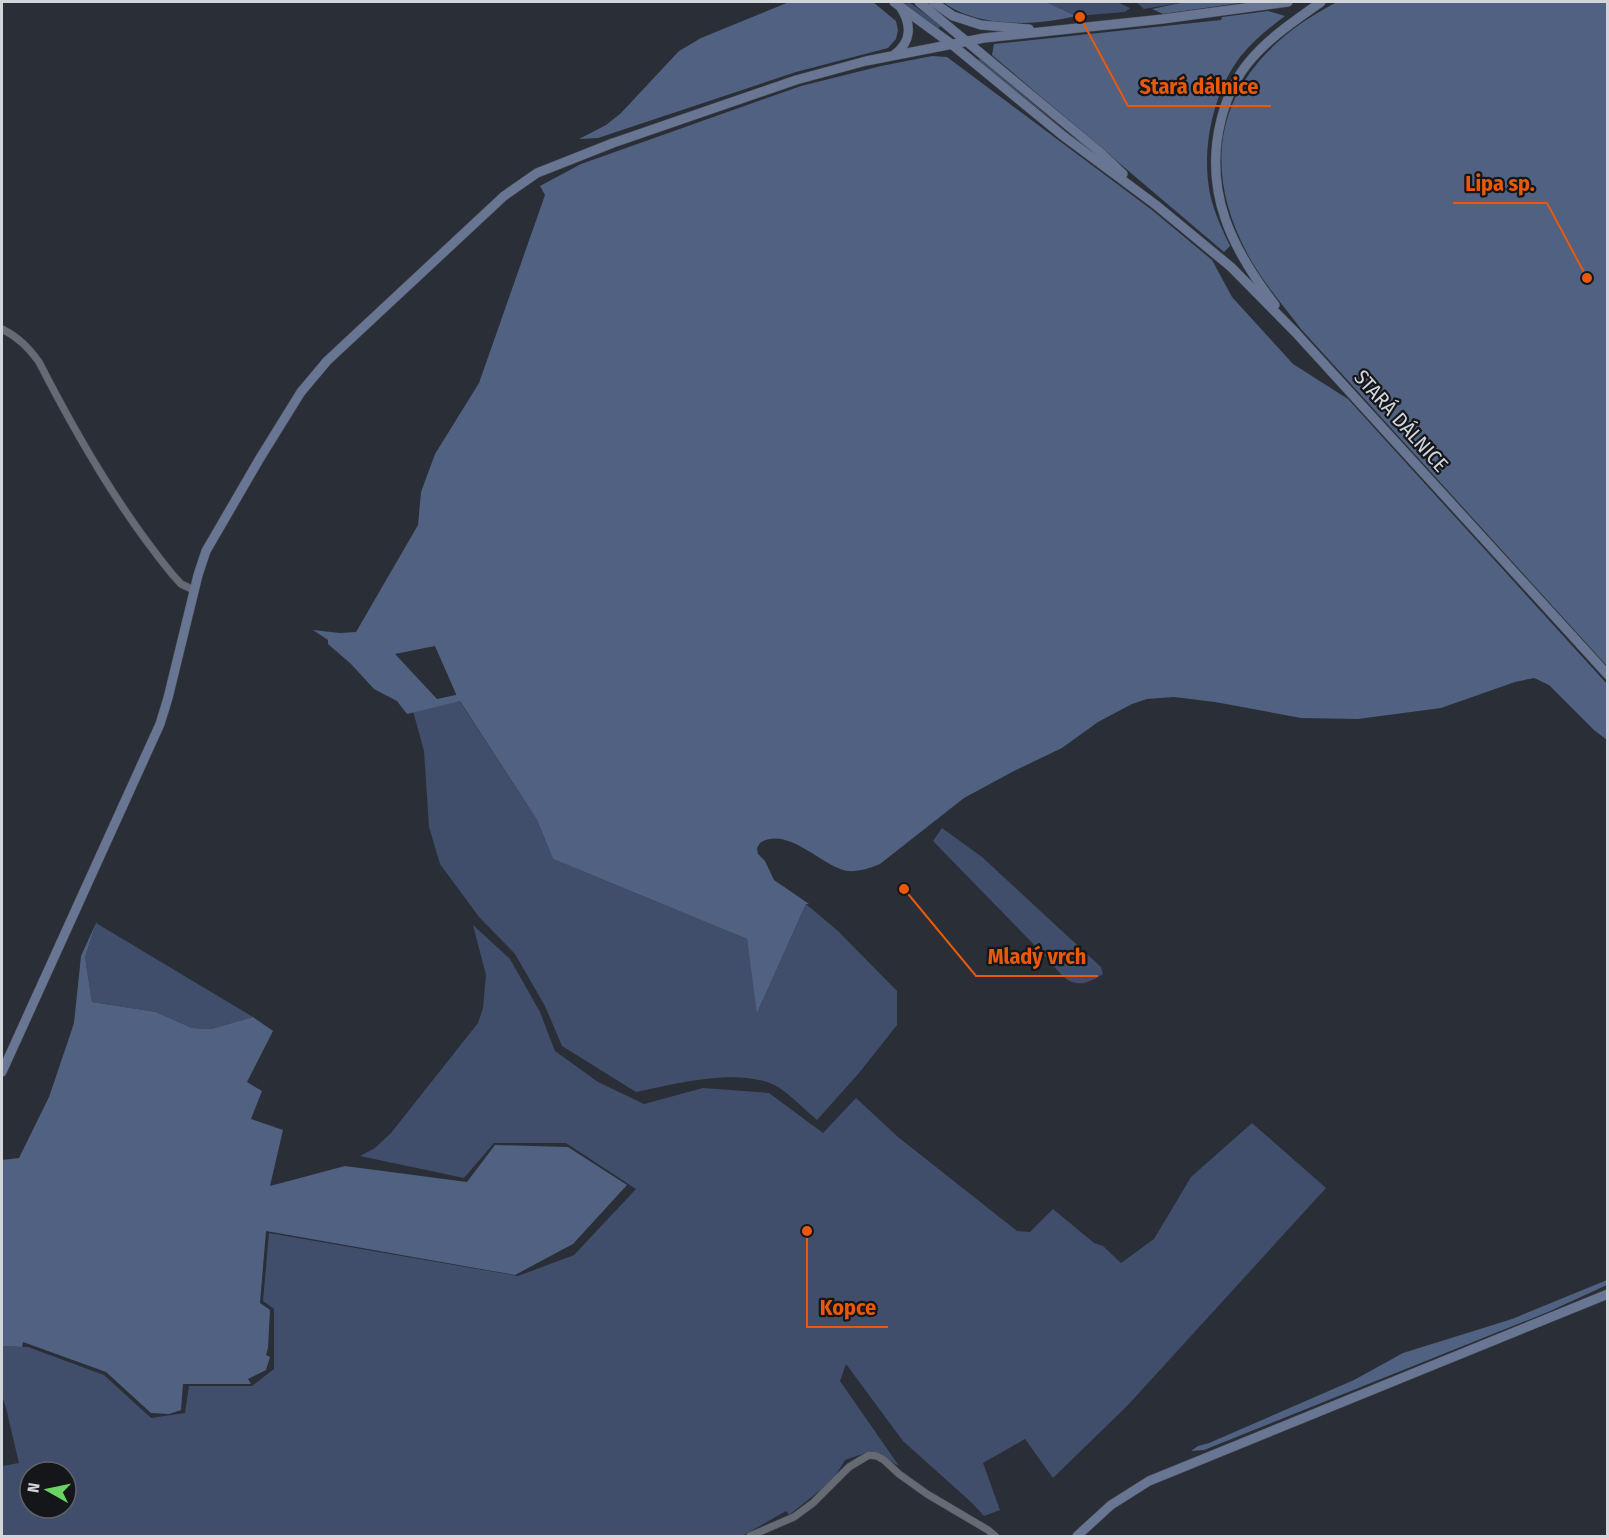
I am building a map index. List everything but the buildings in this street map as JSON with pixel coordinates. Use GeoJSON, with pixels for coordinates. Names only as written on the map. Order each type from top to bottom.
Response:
{"type":"FeatureCollection","features":[{"type":"Feature","properties":{"kind":"street","name":"STARÁ DÁLNICE"},"geometry":{"type":"LineString","coordinates":[[919,2],[1101,153],[1156,205]]}},
{"type":"Feature","properties":{"kind":"street"},"geometry":{"type":"LineString","coordinates":[[933,2],[953,16],[981,26],[1056,31]]}},
{"type":"Feature","properties":{"kind":"street"},"geometry":{"type":"LineString","coordinates":[[2,1072],[160,724],[194,590],[206,551],[215,532],[308,382],[327,361],[516,186],[557,164],[715,106],[796,80],[894,55],[966,40],[1163,19],[1288,2]]}},
{"type":"Feature","properties":{"kind":"street"},"geometry":{"type":"LineString","coordinates":[[1296,333],[1254,277],[1224,217],[1218,192],[1214,154],[1225,106],[1237,79],[1257,52],[1271,39],[1321,2]]}},
{"type":"Feature","properties":{"kind":"street","name":"STARÁ DÁLNICE"},"geometry":{"type":"LineString","coordinates":[[896,3],[950,43],[1062,135],[1156,205],[1231,267],[1296,333],[1608,675]]}},
{"type":"Feature","properties":{"kind":"street"},"geometry":{"type":"LineString","coordinates":[[894,55],[903,47],[908,36],[907,18],[896,3]]}},
{"type":"Feature","properties":{"kind":"street"},"geometry":{"type":"LineString","coordinates":[[2,328],[18,338],[35,357],[77,433],[123,506],[172,574],[182,584],[194,590]]}},
{"type":"Feature","properties":{"kind":"street"},"geometry":{"type":"LineString","coordinates":[[1077,1536],[1111,1505],[1149,1481],[1608,1294]]}},
{"type":"Feature","properties":{"kind":"street"},"geometry":{"type":"LineString","coordinates":[[750,1536],[794,1517],[813,1503],[849,1467],[862,1457],[873,1455],[884,1460],[927,1494],[995,1536]]}},
{"type":"Feature","properties":{"kind":"shaded area"},"geometry":{"type":"Polygon","coordinates":[[[789,2],[873,2],[896,21],[898,30],[896,39],[888,48],[796,72],[598,138],[579,139],[606,125],[621,113],[679,51],[701,38],[789,2]]]}},
{"type":"Feature","properties":{"kind":"shaded area"},"geometry":{"type":"Polygon","coordinates":[[[900,2],[909,2],[941,25],[940,27],[938,28],[900,2]]]}},
{"type":"Feature","properties":{"kind":"shaded area"},"geometry":{"type":"Polygon","coordinates":[[[943,2],[1046,2],[1076,16],[1043,22],[1007,22],[972,17],[943,2]]]}},
{"type":"Feature","properties":{"kind":"shaded area"},"geometry":{"type":"Polygon","coordinates":[[[1046,2],[1117,2],[1130,8],[1125,12],[1076,16],[1046,2]]]}},
{"type":"Feature","properties":{"kind":"shaded area"},"geometry":{"type":"Polygon","coordinates":[[[1136,2],[1185,2],[1144,9],[1136,2]]]}},
{"type":"Feature","properties":{"kind":"shaded area"},"geometry":{"type":"Polygon","coordinates":[[[1185,2],[1247,2],[1163,14],[1152,9],[1185,2]]]}},
{"type":"Feature","properties":{"kind":"shaded area"},"geometry":{"type":"Polygon","coordinates":[[[1337,2],[1607,2],[1607,666],[1301,329],[1254,265],[1231,215],[1222,177],[1223,141],[1231,108],[1247,77],[1270,49],[1301,24],[1337,2]]]}},
{"type":"Feature","properties":{"kind":"shaded area"},"geometry":{"type":"Polygon","coordinates":[[[1268,11],[1285,16],[1250,46],[1231,71],[1216,104],[1208,140],[1210,194],[1230,246],[1224,252],[992,55],[994,44],[1221,20],[1222,17],[1268,11]]]}},
{"type":"Feature","properties":{"kind":"shaded area"},"geometry":{"type":"Polygon","coordinates":[[[932,56],[947,57],[1152,210],[1212,260],[1232,297],[1293,364],[1348,399],[1607,684],[1607,740],[1549,685],[1534,678],[1515,682],[1441,708],[1358,719],[1301,718],[1174,697],[1147,699],[1132,704],[1098,722],[1062,748],[964,798],[880,864],[847,871],[782,839],[771,839],[760,843],[757,848],[758,854],[765,861],[774,880],[809,904],[806,904],[757,1013],[747,939],[553,859],[537,820],[460,701],[407,714],[397,701],[374,689],[328,644],[328,640],[313,630],[356,632],[418,525],[421,492],[435,454],[479,383],[545,195],[540,186],[581,164],[801,86],[932,56]],[[435,646],[395,654],[437,699],[456,695],[435,646]]]}},
{"type":"Feature","properties":{"kind":"shaded area"},"geometry":{"type":"Polygon","coordinates":[[[982,60],[1075,139],[978,61],[982,60]]]}},
{"type":"Feature","properties":{"kind":"shaded area"},"geometry":{"type":"Polygon","coordinates":[[[459,700],[537,820],[553,859],[747,939],[758,1011],[806,904],[838,931],[897,991],[897,1025],[859,1073],[817,1120],[778,1087],[746,1078],[728,1077],[689,1081],[636,1092],[562,1046],[545,1006],[515,954],[479,917],[440,864],[429,827],[424,751],[413,711],[459,700]]]}},
{"type":"Feature","properties":{"kind":"shaded area"},"geometry":{"type":"Polygon","coordinates":[[[942,828],[982,857],[1101,967],[1103,974],[1079,983],[1066,979],[933,841],[942,828]]]}},
{"type":"Feature","properties":{"kind":"shaded area"},"geometry":{"type":"Polygon","coordinates":[[[96,923],[253,1017],[211,1029],[192,1028],[156,1012],[92,1002],[85,957],[96,923]]]}},
{"type":"Feature","properties":{"kind":"shaded area"},"geometry":{"type":"Polygon","coordinates":[[[96,923],[85,957],[92,1002],[156,1012],[192,1028],[211,1029],[253,1017],[273,1031],[247,1082],[262,1091],[251,1119],[283,1130],[270,1186],[345,1166],[467,1182],[495,1145],[568,1147],[627,1185],[573,1244],[515,1275],[266,1231],[260,1303],[270,1310],[266,1355],[270,1357],[266,1370],[248,1379],[251,1384],[183,1384],[181,1410],[169,1414],[151,1413],[106,1372],[23,1342],[22,1347],[2,1346],[2,1160],[19,1158],[49,1097],[74,1023],[81,956],[96,923]]]}},
{"type":"Feature","properties":{"kind":"shaded area"},"geometry":{"type":"Polygon","coordinates":[[[473,925],[510,959],[540,1012],[555,1051],[598,1082],[644,1104],[703,1088],[769,1093],[823,1133],[856,1098],[898,1137],[1017,1231],[1030,1232],[1053,1209],[1094,1243],[1103,1246],[1121,1263],[1154,1239],[1191,1177],[1252,1123],[1326,1188],[1128,1405],[1053,1478],[1025,1439],[983,1463],[1000,1510],[984,1516],[903,1441],[846,1364],[840,1381],[899,1466],[871,1451],[845,1460],[833,1480],[789,1515],[786,1511],[742,1536],[2,1536],[2,1466],[18,1463],[18,1520],[78,1520],[78,1460],[18,1460],[2,1396],[2,1346],[28,1347],[104,1375],[151,1418],[185,1413],[189,1386],[252,1386],[274,1369],[274,1309],[263,1301],[269,1233],[518,1276],[574,1255],[636,1189],[566,1143],[494,1143],[464,1178],[360,1156],[375,1148],[391,1133],[478,1023],[483,1008],[486,975],[473,925]]]}},
{"type":"Feature","properties":{"kind":"shaded area"},"geometry":{"type":"Polygon","coordinates":[[[1607,1280],[1607,1285],[1548,1312],[1204,1450],[1191,1451],[1354,1380],[1403,1353],[1512,1319],[1607,1280]]]}},
{"type":"Feature","properties":{"kind":"place","name":"Stará dálnice"},"geometry":{"type":"Point","coordinates":[1080,17]}},
{"type":"Feature","properties":{"kind":"place","name":"Lipa sp."},"geometry":{"type":"Point","coordinates":[1587,278]}},
{"type":"Feature","properties":{"kind":"place","name":"Mladý vrch"},"geometry":{"type":"Point","coordinates":[904,889]}},
{"type":"Feature","properties":{"kind":"place","name":"Kopce"},"geometry":{"type":"Point","coordinates":[807,1231]}}]}
